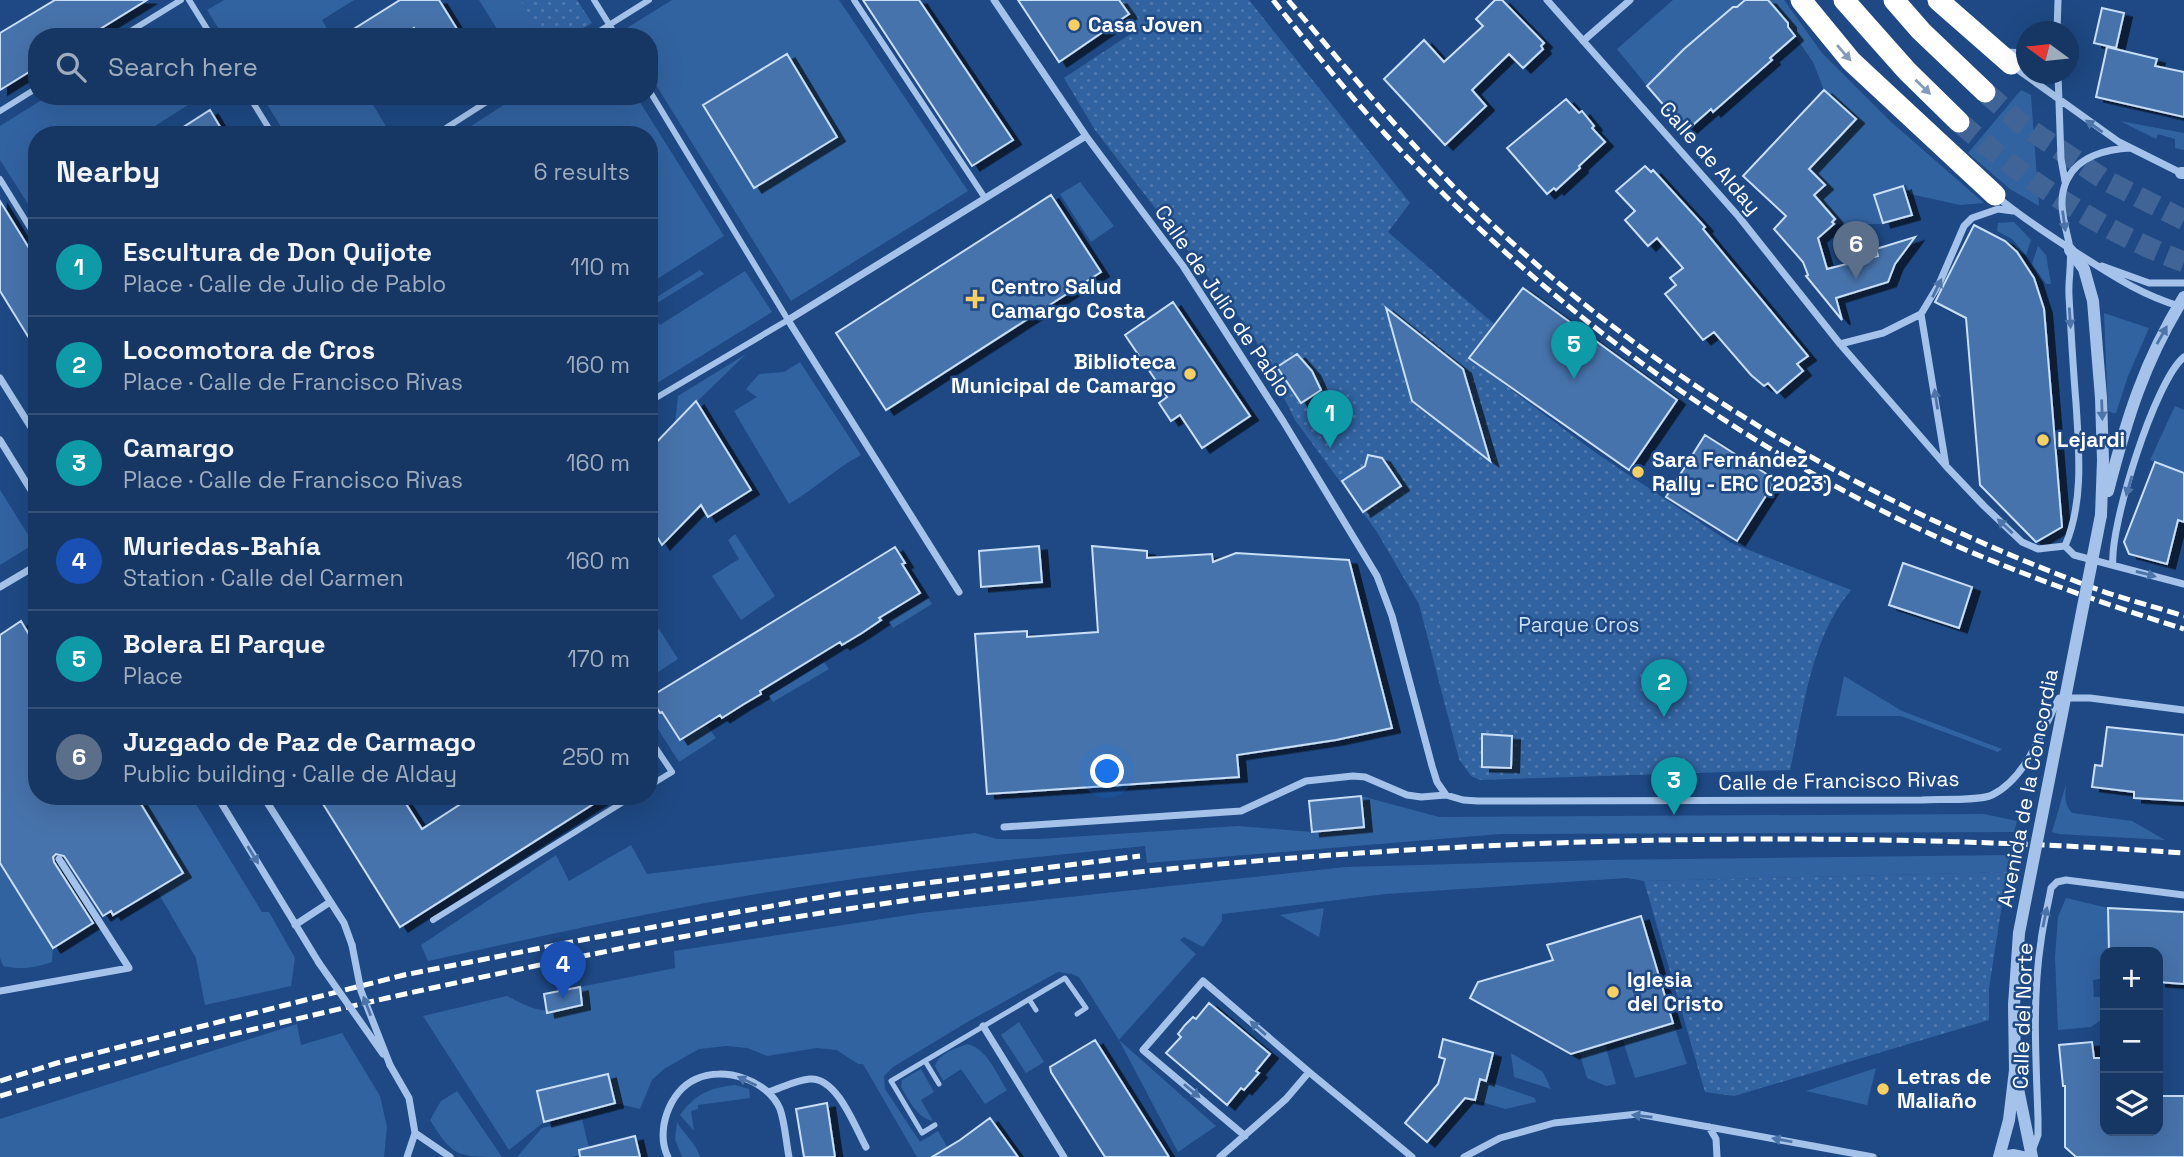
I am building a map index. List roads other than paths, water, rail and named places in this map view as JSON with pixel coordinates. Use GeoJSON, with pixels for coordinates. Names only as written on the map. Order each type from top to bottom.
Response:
{"type":"FeatureCollection","features":[{"type":"Feature","properties":{"kind":"highway"},"geometry":{"type":"LineString","coordinates":[[1801,0],[1851,61],[1995,195]]}},
{"type":"Feature","properties":{"kind":"highway"},"geometry":{"type":"LineString","coordinates":[[1844,0],[1907,71],[1959,122]]}},
{"type":"Feature","properties":{"kind":"highway"},"geometry":{"type":"LineString","coordinates":[[1894,0],[1921,31],[1985,92]]}},
{"type":"Feature","properties":{"kind":"highway"},"geometry":{"type":"LineString","coordinates":[[1938,0],[1992,49],[2016,58]]}},
{"type":"Feature","properties":{"kind":"street"},"geometry":{"type":"LineString","coordinates":[[136,28],[181,0]]}},
{"type":"Feature","properties":{"kind":"street"},"geometry":{"type":"LineString","coordinates":[[189,0],[206,28]]}},
{"type":"Feature","properties":{"kind":"street"},"geometry":{"type":"LineString","coordinates":[[594,0],[611,28]]}},
{"type":"Feature","properties":{"kind":"street"},"geometry":{"type":"LineString","coordinates":[[603,28],[649,0]]}},
{"type":"Feature","properties":{"kind":"street"},"geometry":{"type":"LineString","coordinates":[[854,0],[985,198]]}},
{"type":"Feature","properties":{"kind":"street","name":"Calle de Julio de Pablo"},"geometry":{"type":"LineString","coordinates":[[994,0],[1086,136],[1183,266],[1283,421],[1377,576],[1392,616],[1437,782],[1446,795]]}},
{"type":"Feature","properties":{"kind":"street","name":"Calle de Alday"},"geometry":{"type":"LineString","coordinates":[[1547,0],[1739,217],[1840,344],[1946,466],[2022,542],[2038,549],[2065,546]]}},
{"type":"Feature","properties":{"kind":"street"},"geometry":{"type":"LineString","coordinates":[[1583,41],[1630,0]]}},
{"type":"Feature","properties":{"kind":"street"},"geometry":{"type":"LineString","coordinates":[[2057,21],[2058,0]]}},
{"type":"Feature","properties":{"kind":"street"},"geometry":{"type":"LineString","coordinates":[[2043,84],[2059,100],[2131,149],[2183,174]]}},
{"type":"Feature","properties":{"kind":"street"},"geometry":{"type":"LineString","coordinates":[[2058,84],[2061,159],[2066,182]]}},
{"type":"Feature","properties":{"kind":"street"},"geometry":{"type":"LineString","coordinates":[[0,111],[28,94]]}},
{"type":"Feature","properties":{"kind":"street"},"geometry":{"type":"LineString","coordinates":[[255,105],[267,126]]}},
{"type":"Feature","properties":{"kind":"street"},"geometry":{"type":"LineString","coordinates":[[449,126],[482,105]]}},
{"type":"Feature","properties":{"kind":"street"},"geometry":{"type":"LineString","coordinates":[[658,105],[788,320],[958,592]]}},
{"type":"Feature","properties":{"kind":"street"},"geometry":{"type":"LineString","coordinates":[[658,397],[788,320],[1086,136]]}},
{"type":"Feature","properties":{"kind":"street"},"geometry":{"type":"LineString","coordinates":[[2131,149],[2115,149],[2096,155],[2072,171],[2066,182],[2062,209],[2070,250],[2068,293],[2078,477],[2076,509],[2065,546],[2074,555],[2184,584]]}},
{"type":"Feature","properties":{"kind":"street"},"geometry":{"type":"LineString","coordinates":[[0,179],[28,224]]}},
{"type":"Feature","properties":{"kind":"street"},"geometry":{"type":"LineString","coordinates":[[1995,195],[2013,211],[2070,250],[2138,290],[2182,303]]}},
{"type":"Feature","properties":{"kind":"street"},"geometry":{"type":"LineString","coordinates":[[1840,344],[1883,333],[1921,314],[1939,284],[1964,226],[1972,218],[1998,209],[2013,211]]}},
{"type":"Feature","properties":{"kind":"street","name":"Avenida de la Concordia"},"geometry":{"type":"LineString","coordinates":[[2070,250],[2084,269],[2093,300],[2101,398],[2101,515]]}},
{"type":"Feature","properties":{"kind":"street"},"geometry":{"type":"LineString","coordinates":[[2089,260],[2149,283],[2184,283]]}},
{"type":"Feature","properties":{"kind":"street","name":"Avenida de la Concordia"},"geometry":{"type":"LineString","coordinates":[[2001,1157],[2015,1070],[2014,1004],[2019,933],[2101,515],[2135,396],[2151,355],[2182,303]]}},
{"type":"Feature","properties":{"kind":"street"},"geometry":{"type":"LineString","coordinates":[[1921,314],[1946,466]]}},
{"type":"Feature","properties":{"kind":"street"},"geometry":{"type":"LineString","coordinates":[[2113,565],[2117,529],[2153,410],[2164,385],[2184,357]]}},
{"type":"Feature","properties":{"kind":"street"},"geometry":{"type":"LineString","coordinates":[[0,378],[28,423]]}},
{"type":"Feature","properties":{"kind":"street"},"geometry":{"type":"LineString","coordinates":[[0,440],[28,485]]}},
{"type":"Feature","properties":{"kind":"street"},"geometry":{"type":"LineString","coordinates":[[0,587],[28,570]]}},
{"type":"Feature","properties":{"kind":"street","name":"Calle de Francisco Rivas"},"geometry":{"type":"LineString","coordinates":[[1004,827],[1241,811],[1306,781],[1353,776],[1365,777],[1421,797],[1446,795],[1478,801],[1922,800],[1991,796],[2011,779],[2034,748],[2059,698],[2090,698],[2184,710]]}},
{"type":"Feature","properties":{"kind":"street"},"geometry":{"type":"LineString","coordinates":[[658,751],[672,772],[658,781]]}},
{"type":"Feature","properties":{"kind":"street"},"geometry":{"type":"LineString","coordinates":[[223,805],[319,963],[390,1065],[409,1098],[415,1133],[407,1157]]}},
{"type":"Feature","properties":{"kind":"street"},"geometry":{"type":"LineString","coordinates":[[269,805],[344,923],[352,945],[361,991],[390,1065]]}},
{"type":"Feature","properties":{"kind":"street"},"geometry":{"type":"LineString","coordinates":[[433,920],[618,805]]}},
{"type":"Feature","properties":{"kind":"street"},"geometry":{"type":"LineString","coordinates":[[0,991],[128,968],[59,859]]}},
{"type":"Feature","properties":{"kind":"street","name":"Calle del Norte"},"geometry":{"type":"LineString","coordinates":[[2029,1156],[2038,1135],[2036,1017],[2040,942],[2052,888],[2057,882],[2066,880],[2184,895]]}},
{"type":"Feature","properties":{"kind":"street"},"geometry":{"type":"LineString","coordinates":[[296,925],[330,902]]}},
{"type":"Feature","properties":{"kind":"street"},"geometry":{"type":"LineString","coordinates":[[1245,1136],[1143,1050],[1203,981],[1412,1157]]}},
{"type":"Feature","properties":{"kind":"street"},"geometry":{"type":"LineString","coordinates":[[983,1026],[1064,1157]]}},
{"type":"Feature","properties":{"kind":"street","name":"Avenida de la Concordia"},"geometry":{"type":"LineString","coordinates":[[2015,1070],[2029,1156]]}},
{"type":"Feature","properties":{"kind":"street"},"geometry":{"type":"LineString","coordinates":[[1220,1157],[1286,1099],[1309,1072]]}},
{"type":"Feature","properties":{"kind":"street"},"geometry":{"type":"LineString","coordinates":[[668,1157],[663,1148],[662,1129],[680,1091],[696,1079],[715,1074],[738,1076],[768,1092],[779,1109],[789,1157]]}},
{"type":"Feature","properties":{"kind":"street"},"geometry":{"type":"LineString","coordinates":[[768,1092],[811,1079],[828,1083],[866,1147]]}},
{"type":"Feature","properties":{"kind":"street"},"geometry":{"type":"LineString","coordinates":[[1464,1157],[1500,1138],[1553,1123],[1638,1114],[1873,1157]]}},
{"type":"Feature","properties":{"kind":"street"},"geometry":{"type":"LineString","coordinates":[[1709,1127],[1716,1139],[1717,1157]]}},
{"type":"Feature","properties":{"kind":"street"},"geometry":{"type":"LineString","coordinates":[[415,1133],[450,1157]]}},
{"type":"Feature","properties":{"kind":"street"},"geometry":{"type":"LineString","coordinates":[[2001,1157],[2029,1156]]}},
{"type":"Feature","properties":{"kind":"lane"},"geometry":{"type":"LineString","coordinates":[[935,1125],[922,1133],[891,1081],[1065,978],[1086,1008],[1077,1014]]}},
{"type":"Feature","properties":{"kind":"lane"},"geometry":{"type":"LineString","coordinates":[[1029,999],[1036,1010]]}},
{"type":"Feature","properties":{"kind":"lane"},"geometry":{"type":"LineString","coordinates":[[925,1061],[939,1084]]}},
{"type":"Feature","properties":{"kind":"tunnel"},"geometry":{"type":"LineString","coordinates":[[1985,92],[2023,125],[2105,180],[2184,220]]}},
{"type":"Feature","properties":{"kind":"tunnel"},"geometry":{"type":"LineString","coordinates":[[1959,122],[2037,184],[2065,202],[2123,235],[2184,262]]}},
{"type":"Feature","properties":{"kind":"railway"},"geometry":{"type":"LineString","coordinates":[[1273,0],[1373,121],[1469,219],[1599,331],[1668,382],[1739,430],[1813,474],[1889,514],[2020,572],[2184,629]]}},
{"type":"Feature","properties":{"kind":"railway"},"geometry":{"type":"LineString","coordinates":[[1288,0],[1397,126],[1466,199],[1534,263],[1607,322],[1683,377],[1762,428],[1843,475],[1927,517],[2012,556],[2099,590],[2184,616]]}},
{"type":"Feature","properties":{"kind":"railway"},"geometry":{"type":"LineString","coordinates":[[0,1096],[241,1032],[610,951],[834,911],[1169,869],[1507,845],[1676,840],[1846,839],[2184,853]]}},
{"type":"Feature","properties":{"kind":"railway"},"geometry":{"type":"LineString","coordinates":[[0,1081],[57,1063],[404,975],[839,894],[1140,856]]}},
{"type":"Feature","properties":{"kind":"place","name":"Casa Joven"},"geometry":{"type":"Point","coordinates":[1074,25]}},
{"type":"Feature","properties":{"kind":"place","name":"Juzgado de Paz de Carmago"},"geometry":{"type":"Point","coordinates":[1856,279]}},
{"type":"Feature","properties":{"kind":"place","name":"Centro Salud Camargo Costa"},"geometry":{"type":"Point","coordinates":[975,299]}},
{"type":"Feature","properties":{"kind":"place","name":"Biblioteca Municipal de Camargo"},"geometry":{"type":"Point","coordinates":[1190,374]}},
{"type":"Feature","properties":{"kind":"place","name":"Bolera El Parque"},"geometry":{"type":"Point","coordinates":[1574,379]}},
{"type":"Feature","properties":{"kind":"place","name":"Lejardi"},"geometry":{"type":"Point","coordinates":[2043,440]}},
{"type":"Feature","properties":{"kind":"place","name":"Escultura de Don Quijote"},"geometry":{"type":"Point","coordinates":[1330,448]}},
{"type":"Feature","properties":{"kind":"place","name":"Sara Fernández Rally - ERC (2023)"},"geometry":{"type":"Point","coordinates":[1638,472]}},
{"type":"Feature","properties":{"kind":"place","name":"Locomotora de Cros"},"geometry":{"type":"Point","coordinates":[1664,717]}},
{"type":"Feature","properties":{"kind":"place","name":"Camargo"},"geometry":{"type":"Point","coordinates":[1674,815]}},
{"type":"Feature","properties":{"kind":"place","name":"Iglesia del Cristo"},"geometry":{"type":"Point","coordinates":[1613,992]}},
{"type":"Feature","properties":{"kind":"place","name":"Muriedas-Bahía"},"geometry":{"type":"Point","coordinates":[563,999]}},
{"type":"Feature","properties":{"kind":"place","name":"Letras de Maliaño"},"geometry":{"type":"Point","coordinates":[1883,1089]}},
{"type":"Feature","properties":{"kind":"park label","name":"Parque Cros"},"geometry":{"type":"Point","coordinates":[1579,625]}}]}
